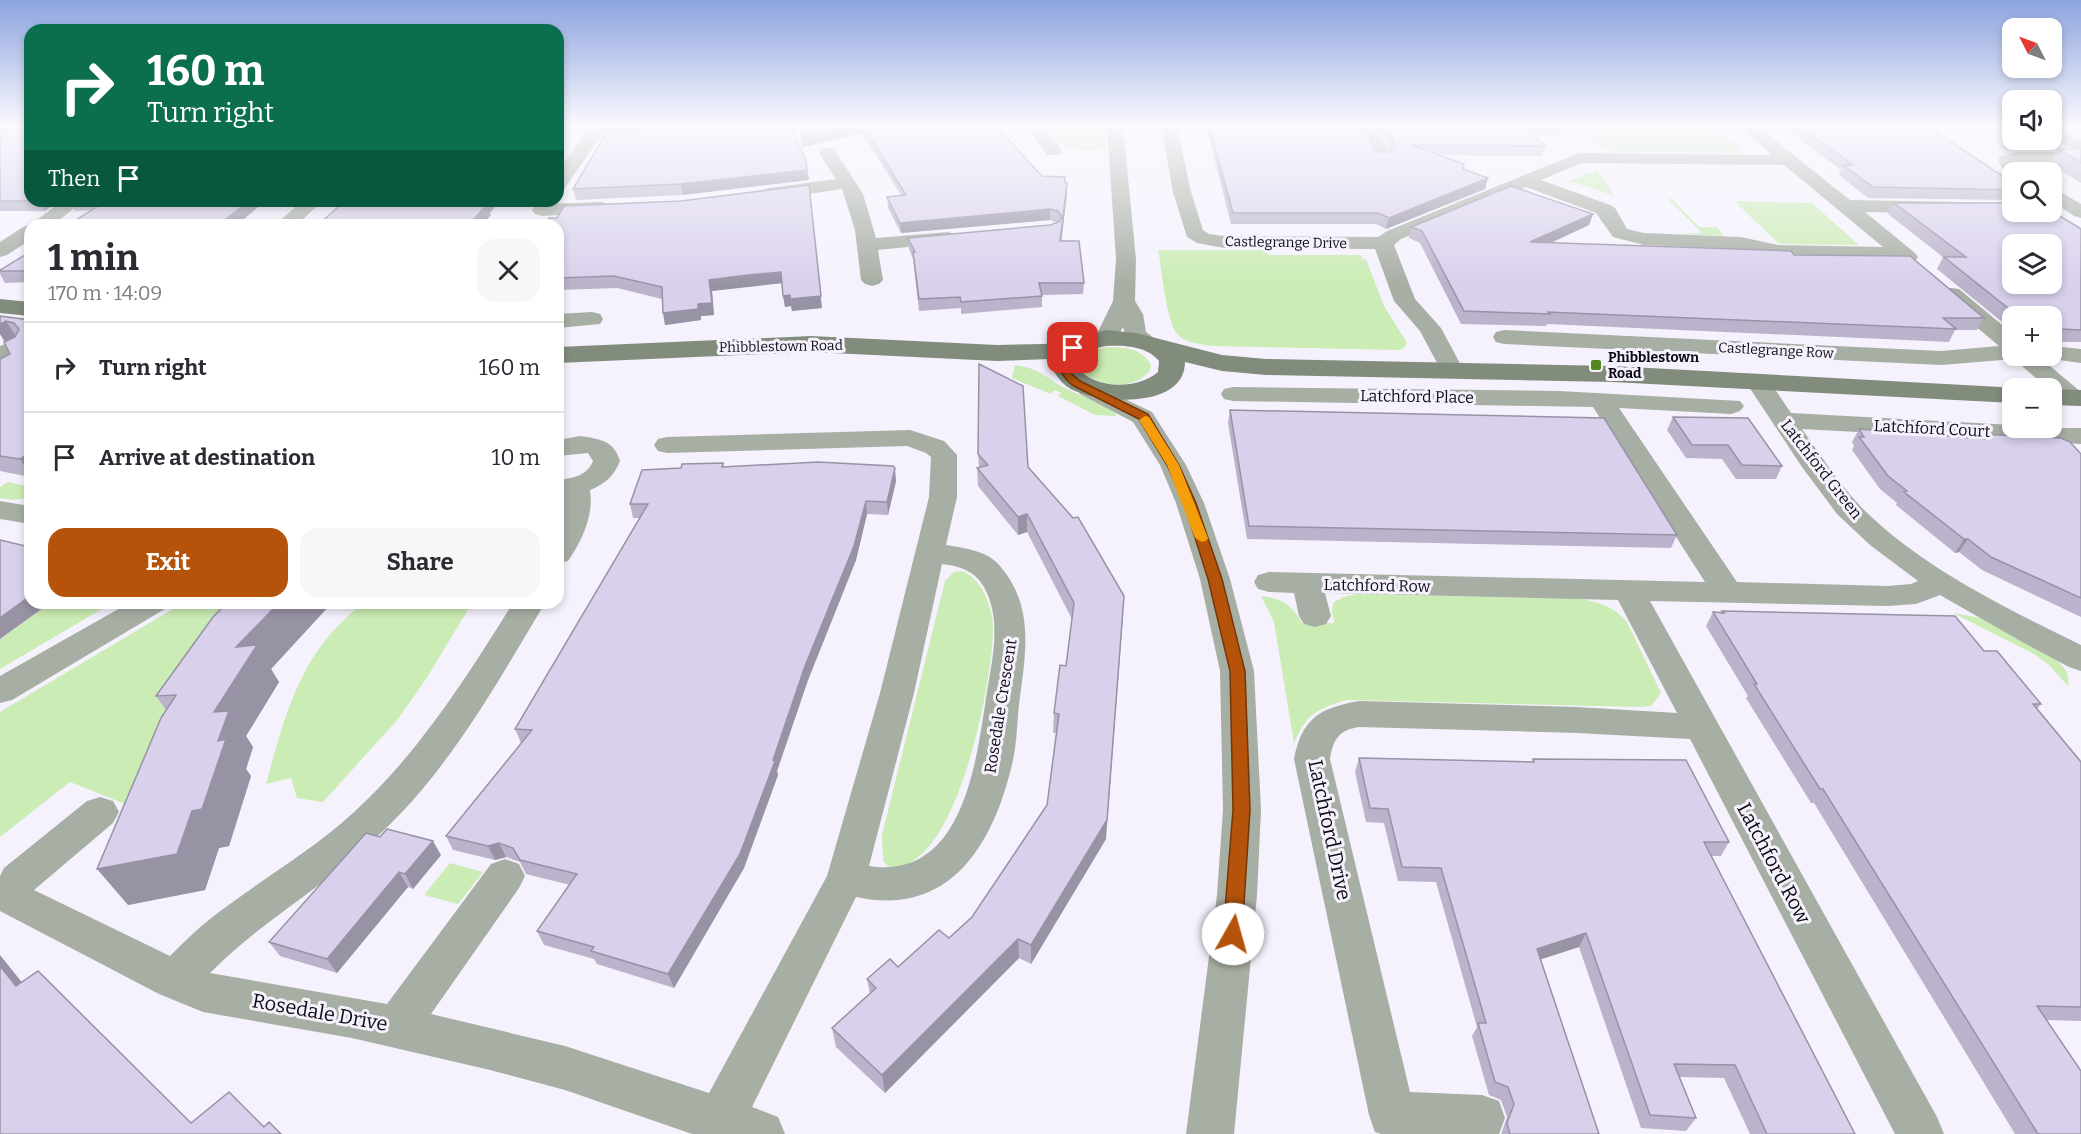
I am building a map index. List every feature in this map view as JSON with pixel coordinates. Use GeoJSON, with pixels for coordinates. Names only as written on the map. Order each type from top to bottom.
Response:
{"type":"FeatureCollection","features":[{"type":"Feature","properties":{"kind":"street"},"geometry":{"type":"LineString","coordinates":[[845,179],[856,198],[872,280]]}},
{"type":"Feature","properties":{"kind":"street"},"geometry":{"type":"LineString","coordinates":[[1120,179],[1124,230],[1124,301],[1106,338],[1152,345],[1222,363],[1266,367],[1451,369],[1757,381],[2002,394]]}},
{"type":"Feature","properties":{"kind":"street","name":"Castlegrange Drive"},"geometry":{"type":"LineString","coordinates":[[1179,179],[1194,233],[1204,239],[1224,242],[1383,243]]}},
{"type":"Feature","properties":{"kind":"street"},"geometry":{"type":"LineString","coordinates":[[1812,179],[2002,337]]}},
{"type":"Feature","properties":{"kind":"street"},"geometry":{"type":"LineString","coordinates":[[1451,369],[1430,328],[1405,302],[1383,243],[1398,232],[1524,180],[1603,209],[1611,217],[1615,228],[1620,233],[1644,239],[1741,243],[1778,251],[1903,253]]}},
{"type":"Feature","properties":{"kind":"street"},"geometry":{"type":"LineString","coordinates":[[756,196],[848,183]]}},
{"type":"Feature","properties":{"kind":"street"},"geometry":{"type":"LineString","coordinates":[[2062,200],[2079,211]]}},
{"type":"Feature","properties":{"kind":"street"},"geometry":{"type":"LineString","coordinates":[[1846,206],[2002,209]]}},
{"type":"Feature","properties":{"kind":"street"},"geometry":{"type":"LineString","coordinates":[[48,219],[66,207]]}},
{"type":"Feature","properties":{"kind":"street"},"geometry":{"type":"LineString","coordinates":[[292,219],[306,207]]}},
{"type":"Feature","properties":{"kind":"street"},"geometry":{"type":"LineString","coordinates":[[540,212],[618,207]]}},
{"type":"Feature","properties":{"kind":"street"},"geometry":{"type":"LineString","coordinates":[[2062,210],[2079,211]]}},
{"type":"Feature","properties":{"kind":"street"},"geometry":{"type":"LineString","coordinates":[[0,231],[24,231]]}},
{"type":"Feature","properties":{"kind":"street"},"geometry":{"type":"LineString","coordinates":[[0,251],[24,235]]}},
{"type":"Feature","properties":{"kind":"street"},"geometry":{"type":"LineString","coordinates":[[867,246],[968,236]]}},
{"type":"Feature","properties":{"kind":"street"},"geometry":{"type":"LineString","coordinates":[[1124,301],[1132,314],[1135,335],[1167,354],[1172,362],[1172,371],[1155,394]]}},
{"type":"Feature","properties":{"kind":"street"},"geometry":{"type":"LineString","coordinates":[[0,306],[24,308]]}},
{"type":"Feature","properties":{"kind":"street"},"geometry":{"type":"LineString","coordinates":[[564,321],[592,319]]}},
{"type":"Feature","properties":{"kind":"street","name":"Castlegrange Row"},"geometry":{"type":"LineString","coordinates":[[1504,337],[1941,358],[2002,353]]}},
{"type":"Feature","properties":{"kind":"street","name":"Phibblestown Road"},"geometry":{"type":"LineString","coordinates":[[564,355],[811,344],[1004,353],[1044,352],[1073,348],[1082,343],[1106,338]]}},
{"type":"Feature","properties":{"kind":"street"},"geometry":{"type":"LineString","coordinates":[[1073,348],[1066,354],[1063,369],[1078,382]]}},
{"type":"Feature","properties":{"kind":"street","name":"Phibblestown Road"},"geometry":{"type":"LineString","coordinates":[[1004,353],[1078,382],[1123,393],[1155,394]]}},
{"type":"Feature","properties":{"kind":"street"},"geometry":{"type":"LineString","coordinates":[[2062,354],[2081,356]]}},
{"type":"Feature","properties":{"kind":"street"},"geometry":{"type":"LineString","coordinates":[[2035,366],[2069,398]]}},
{"type":"Feature","properties":{"kind":"street"},"geometry":{"type":"LineString","coordinates":[[1155,394],[1266,367]]}},
{"type":"Feature","properties":{"kind":"street","name":"Latchford Green"},"geometry":{"type":"LineString","coordinates":[[1757,381],[1794,438],[1848,508],[1876,536],[1940,584],[2081,660]]}},
{"type":"Feature","properties":{"kind":"street"},"geometry":{"type":"LineString","coordinates":[[1155,394],[1173,465],[1190,503],[1215,579],[1237,671],[1242,810],[1237,895],[1210,1134]]}},
{"type":"Feature","properties":{"kind":"street","name":"Latchford Place"},"geometry":{"type":"LineString","coordinates":[[1233,394],[1602,400]]}},
{"type":"Feature","properties":{"kind":"street"},"geometry":{"type":"LineString","coordinates":[[1602,400],[1731,406]]}},
{"type":"Feature","properties":{"kind":"street"},"geometry":{"type":"LineString","coordinates":[[1602,400],[1615,424],[1727,591]]}},
{"type":"Feature","properties":{"kind":"street","name":"Latchford Court"},"geometry":{"type":"LineString","coordinates":[[1784,420],[2081,436]]}},
{"type":"Feature","properties":{"kind":"street"},"geometry":{"type":"LineString","coordinates":[[667,444],[896,438],[921,440],[944,455],[943,497],[897,693],[846,878],[720,1121]]}},
{"type":"Feature","properties":{"kind":"street"},"geometry":{"type":"LineString","coordinates":[[564,447],[585,444],[603,449],[608,461],[605,468],[588,481],[567,487],[578,499],[574,519],[564,541]]}},
{"type":"Feature","properties":{"kind":"street","name":"Rosedale Crescent"},"geometry":{"type":"LineString","coordinates":[[846,878],[878,886],[890,886],[902,885],[927,876],[955,852],[977,813],[994,765],[1012,646],[1007,605],[1000,587],[985,567],[952,556],[930,553]]}},
{"type":"Feature","properties":{"kind":"street","name":"Latchford Row"},"geometry":{"type":"LineString","coordinates":[[1269,582],[1888,596],[1916,594],[1940,584]]}},
{"type":"Feature","properties":{"kind":"street"},"geometry":{"type":"LineString","coordinates":[[1307,584],[1314,616]]}},
{"type":"Feature","properties":{"kind":"street","name":"Latchford Row"},"geometry":{"type":"LineString","coordinates":[[1629,591],[1920,1134]]}},
{"type":"Feature","properties":{"kind":"street"},"geometry":{"type":"LineString","coordinates":[[0,691],[142,609]]}},
{"type":"Feature","properties":{"kind":"street"},"geometry":{"type":"LineString","coordinates":[[174,980],[226,931],[307,873],[365,825],[401,788],[442,738],[525,609]]}},
{"type":"Feature","properties":{"kind":"street","name":"Latchford Drive"},"geometry":{"type":"LineString","coordinates":[[1482,1118],[1392,1115],[1312,759],[1314,743],[1321,729],[1331,721],[1359,714],[1565,720],[1701,727]]}},
{"type":"Feature","properties":{"kind":"street","name":"Rosedale Drive"},"geometry":{"type":"LineString","coordinates":[[100,812],[18,880],[10,897],[174,980],[203,992],[397,1026],[565,1068],[761,1134]]}},
{"type":"Feature","properties":{"kind":"street"},"geometry":{"type":"LineString","coordinates":[[397,1026],[506,876]]}},
{"type":"Feature","properties":{"kind":"green space"},"geometry":{"type":"Polygon","coordinates":[[[1603,179],[1615,196],[1569,181],[1603,179]]]}},
{"type":"Feature","properties":{"kind":"green space"},"geometry":{"type":"Polygon","coordinates":[[[1668,199],[1672,199],[1699,227],[1717,227],[1724,236],[1686,234],[1702,233],[1668,199]]]}},
{"type":"Feature","properties":{"kind":"green space"},"geometry":{"type":"Polygon","coordinates":[[[1734,201],[1812,203],[1859,245],[1779,244],[1734,201]]]}},
{"type":"Feature","properties":{"kind":"green space"},"geometry":{"type":"Polygon","coordinates":[[[1158,250],[1266,250],[1269,255],[1361,255],[1363,260],[1366,259],[1384,306],[1407,343],[1403,349],[1398,350],[1211,346],[1194,343],[1179,336],[1171,320],[1158,250]]]}},
{"type":"Feature","properties":{"kind":"green space"},"geometry":{"type":"Polygon","coordinates":[[[1106,347],[1125,348],[1143,355],[1151,365],[1150,371],[1133,382],[1114,384],[1095,380],[1078,370],[1077,364],[1086,353],[1106,347]]]}},
{"type":"Feature","properties":{"kind":"green space"},"geometry":{"type":"Polygon","coordinates":[[[1015,365],[1038,371],[1059,385],[1106,406],[1117,416],[1095,415],[1058,396],[1061,393],[1055,390],[1051,394],[1012,378],[1015,365]]]}},
{"type":"Feature","properties":{"kind":"green space"},"geometry":{"type":"Polygon","coordinates":[[[8,482],[24,486],[24,499],[0,498],[0,487],[8,482]]]}},
{"type":"Feature","properties":{"kind":"green space"},"geometry":{"type":"Polygon","coordinates":[[[961,571],[968,574],[980,586],[991,611],[993,627],[987,687],[978,728],[966,770],[951,809],[933,841],[911,862],[887,866],[883,860],[882,835],[945,581],[954,572],[961,571]]]}},
{"type":"Feature","properties":{"kind":"green space"},"geometry":{"type":"Polygon","coordinates":[[[1357,594],[1581,599],[1600,604],[1617,612],[1627,622],[1661,693],[1651,706],[1637,707],[1346,700],[1314,714],[1303,725],[1294,743],[1274,622],[1261,596],[1286,604],[1302,623],[1334,623],[1333,603],[1343,597],[1357,594]]]}},
{"type":"Feature","properties":{"kind":"green space"},"geometry":{"type":"Polygon","coordinates":[[[42,609],[102,609],[0,669],[0,639],[42,609]]]}},
{"type":"Feature","properties":{"kind":"green space"},"geometry":{"type":"Polygon","coordinates":[[[173,609],[238,609],[125,804],[70,782],[0,837],[0,712],[173,609]]]}},
{"type":"Feature","properties":{"kind":"green space"},"geometry":{"type":"Polygon","coordinates":[[[356,609],[468,609],[426,679],[398,719],[323,802],[297,798],[291,778],[266,784],[293,697],[314,656],[356,609]]]}},
{"type":"Feature","properties":{"kind":"green space"},"geometry":{"type":"Polygon","coordinates":[[[1953,613],[1980,618],[2057,660],[2067,672],[2069,687],[2048,664],[2034,654],[1953,613]]]}},
{"type":"Feature","properties":{"kind":"green space"},"geometry":{"type":"Polygon","coordinates":[[[450,863],[483,872],[458,904],[424,895],[450,863]]]}},
{"type":"Feature","properties":{"kind":"building"},"geometry":{"type":"Polygon","coordinates":[[[0,179],[24,179],[24,201],[0,201],[0,179]]]}},
{"type":"Feature","properties":{"kind":"building"},"geometry":{"type":"Polygon","coordinates":[[[579,179],[727,179],[681,184],[573,189],[579,179]]]}},
{"type":"Feature","properties":{"kind":"building"},"geometry":{"type":"Polygon","coordinates":[[[896,179],[1065,179],[1067,183],[1060,241],[1079,241],[1084,283],[1039,283],[1042,296],[961,302],[960,297],[919,299],[913,252],[915,252],[908,238],[1050,225],[1059,222],[1062,217],[1058,211],[1050,209],[900,223],[887,197],[906,195],[896,179]]]}},
{"type":"Feature","properties":{"kind":"building"},"geometry":{"type":"Polygon","coordinates":[[[1224,179],[1486,179],[1389,218],[1378,213],[1233,213],[1224,179]]]}},
{"type":"Feature","properties":{"kind":"building"},"geometry":{"type":"Polygon","coordinates":[[[1862,179],[2002,179],[2002,190],[1873,187],[1862,179]]]}},
{"type":"Feature","properties":{"kind":"building"},"geometry":{"type":"Polygon","coordinates":[[[809,185],[821,296],[790,299],[790,295],[783,296],[781,272],[748,275],[709,280],[712,303],[698,304],[698,309],[663,313],[662,287],[614,276],[564,278],[564,219],[548,219],[557,218],[564,206],[681,201],[809,185]]]}},
{"type":"Feature","properties":{"kind":"building"},"geometry":{"type":"Polygon","coordinates":[[[1511,186],[1593,214],[1530,242],[1791,251],[1794,255],[1910,256],[1984,318],[1943,318],[1956,329],[1548,312],[1550,314],[1464,311],[1422,231],[1411,227],[1511,186]]]}},
{"type":"Feature","properties":{"kind":"building"},"geometry":{"type":"Polygon","coordinates":[[[1894,203],[2002,203],[2002,222],[2062,222],[2062,217],[2081,229],[2081,330],[2062,329],[2062,306],[2005,306],[1944,257],[1966,257],[1894,203]]]}},
{"type":"Feature","properties":{"kind":"building"},"geometry":{"type":"Polygon","coordinates":[[[96,207],[241,207],[226,219],[78,219],[96,207]]]}},
{"type":"Feature","properties":{"kind":"building"},"geometry":{"type":"Polygon","coordinates":[[[338,207],[484,207],[474,219],[325,219],[338,207]]]}},
{"type":"Feature","properties":{"kind":"building"},"geometry":{"type":"Polygon","coordinates":[[[24,256],[24,271],[0,270],[24,256]]]}},
{"type":"Feature","properties":{"kind":"building"},"geometry":{"type":"Polygon","coordinates":[[[0,316],[24,319],[24,457],[20,459],[0,456],[0,359],[10,354],[4,342],[15,337],[19,329],[14,323],[6,321],[0,324],[0,316]]]}},
{"type":"Feature","properties":{"kind":"building"},"geometry":{"type":"Polygon","coordinates":[[[979,364],[1023,386],[1028,467],[1073,518],[1078,517],[1124,596],[1107,820],[1031,945],[1018,939],[882,1075],[832,1028],[876,988],[867,979],[890,959],[898,967],[939,930],[949,938],[972,917],[1047,805],[1059,714],[1054,713],[1060,665],[1066,666],[1074,603],[1027,514],[1018,517],[977,468],[988,465],[978,454],[979,364]]]}},
{"type":"Feature","properties":{"kind":"building"},"geometry":{"type":"Polygon","coordinates":[[[1230,410],[1604,418],[1677,535],[1249,526],[1230,410]]]}},
{"type":"Feature","properties":{"kind":"building"},"geometry":{"type":"Polygon","coordinates":[[[1673,417],[1748,418],[1782,466],[1742,465],[1728,445],[1692,445],[1673,417]]]}},
{"type":"Feature","properties":{"kind":"building"},"geometry":{"type":"Polygon","coordinates":[[[1859,429],[1985,439],[1980,434],[2002,435],[2002,438],[2061,438],[2070,442],[2081,454],[2081,598],[1991,557],[1968,539],[1964,539],[1904,492],[1907,491],[1888,476],[1859,437],[1864,437],[1859,429]]]}},
{"type":"Feature","properties":{"kind":"building"},"geometry":{"type":"Polygon","coordinates":[[[818,462],[893,466],[895,468],[887,502],[866,501],[854,546],[805,666],[773,760],[775,761],[740,854],[668,974],[591,951],[594,947],[537,931],[577,874],[520,860],[513,848],[499,843],[488,846],[446,836],[532,730],[515,729],[648,504],[630,504],[642,470],[681,468],[682,464],[723,463],[722,467],[818,462]]]}},
{"type":"Feature","properties":{"kind":"building"},"geometry":{"type":"Polygon","coordinates":[[[0,540],[24,546],[24,600],[0,618],[0,540]]]}},
{"type":"Feature","properties":{"kind":"building"},"geometry":{"type":"Polygon","coordinates":[[[221,609],[273,609],[236,647],[257,645],[214,712],[229,711],[218,741],[226,739],[202,809],[192,811],[177,854],[97,869],[161,718],[176,695],[156,696],[221,609]]]}},
{"type":"Feature","properties":{"kind":"building"},"geometry":{"type":"Polygon","coordinates":[[[1722,611],[1955,616],[1984,651],[1997,651],[2041,704],[2033,704],[2081,762],[2081,1007],[2037,1006],[2081,1071],[2081,1134],[2038,1134],[1823,789],[1820,789],[1754,684],[1757,684],[1713,612],[1724,613],[1722,611]]]}},
{"type":"Feature","properties":{"kind":"building"},"geometry":{"type":"Polygon","coordinates":[[[1359,758],[1534,762],[1533,759],[1686,760],[1729,842],[1704,842],[1855,1134],[1767,1134],[1735,1065],[1674,1064],[1696,1118],[1650,1115],[1586,933],[1537,949],[1599,1134],[1510,1134],[1507,1123],[1514,1104],[1508,1087],[1495,1082],[1478,1023],[1486,1023],[1441,868],[1402,867],[1388,809],[1370,808],[1359,758]]]}},
{"type":"Feature","properties":{"kind":"building"},"geometry":{"type":"Polygon","coordinates":[[[387,829],[433,841],[405,874],[399,872],[327,959],[269,942],[366,833],[380,837],[387,829]]]}},
{"type":"Feature","properties":{"kind":"building"},"geometry":{"type":"Polygon","coordinates":[[[0,966],[16,986],[38,971],[191,1123],[229,1092],[264,1127],[269,1122],[281,1134],[0,1134],[0,966]]]}},
{"type":"Feature","properties":{"kind":"slow traffic"},"geometry":{"type":"LineString","coordinates":[[1145,420],[1173,465],[1202,538]]}},
{"type":"Feature","properties":{"kind":"place","name":"Phibblestown Road"},"geometry":{"type":"Point","coordinates":[1596,365]}},
{"type":"Feature","properties":{"kind":"route"},"geometry":{"type":"LineString","coordinates":[[1073,348],[1066,354],[1063,361],[1063,369],[1068,376],[1076,383],[1143,417],[1148,424],[1173,465],[1190,503],[1215,579],[1237,671],[1242,810],[1233,934]]}}]}
